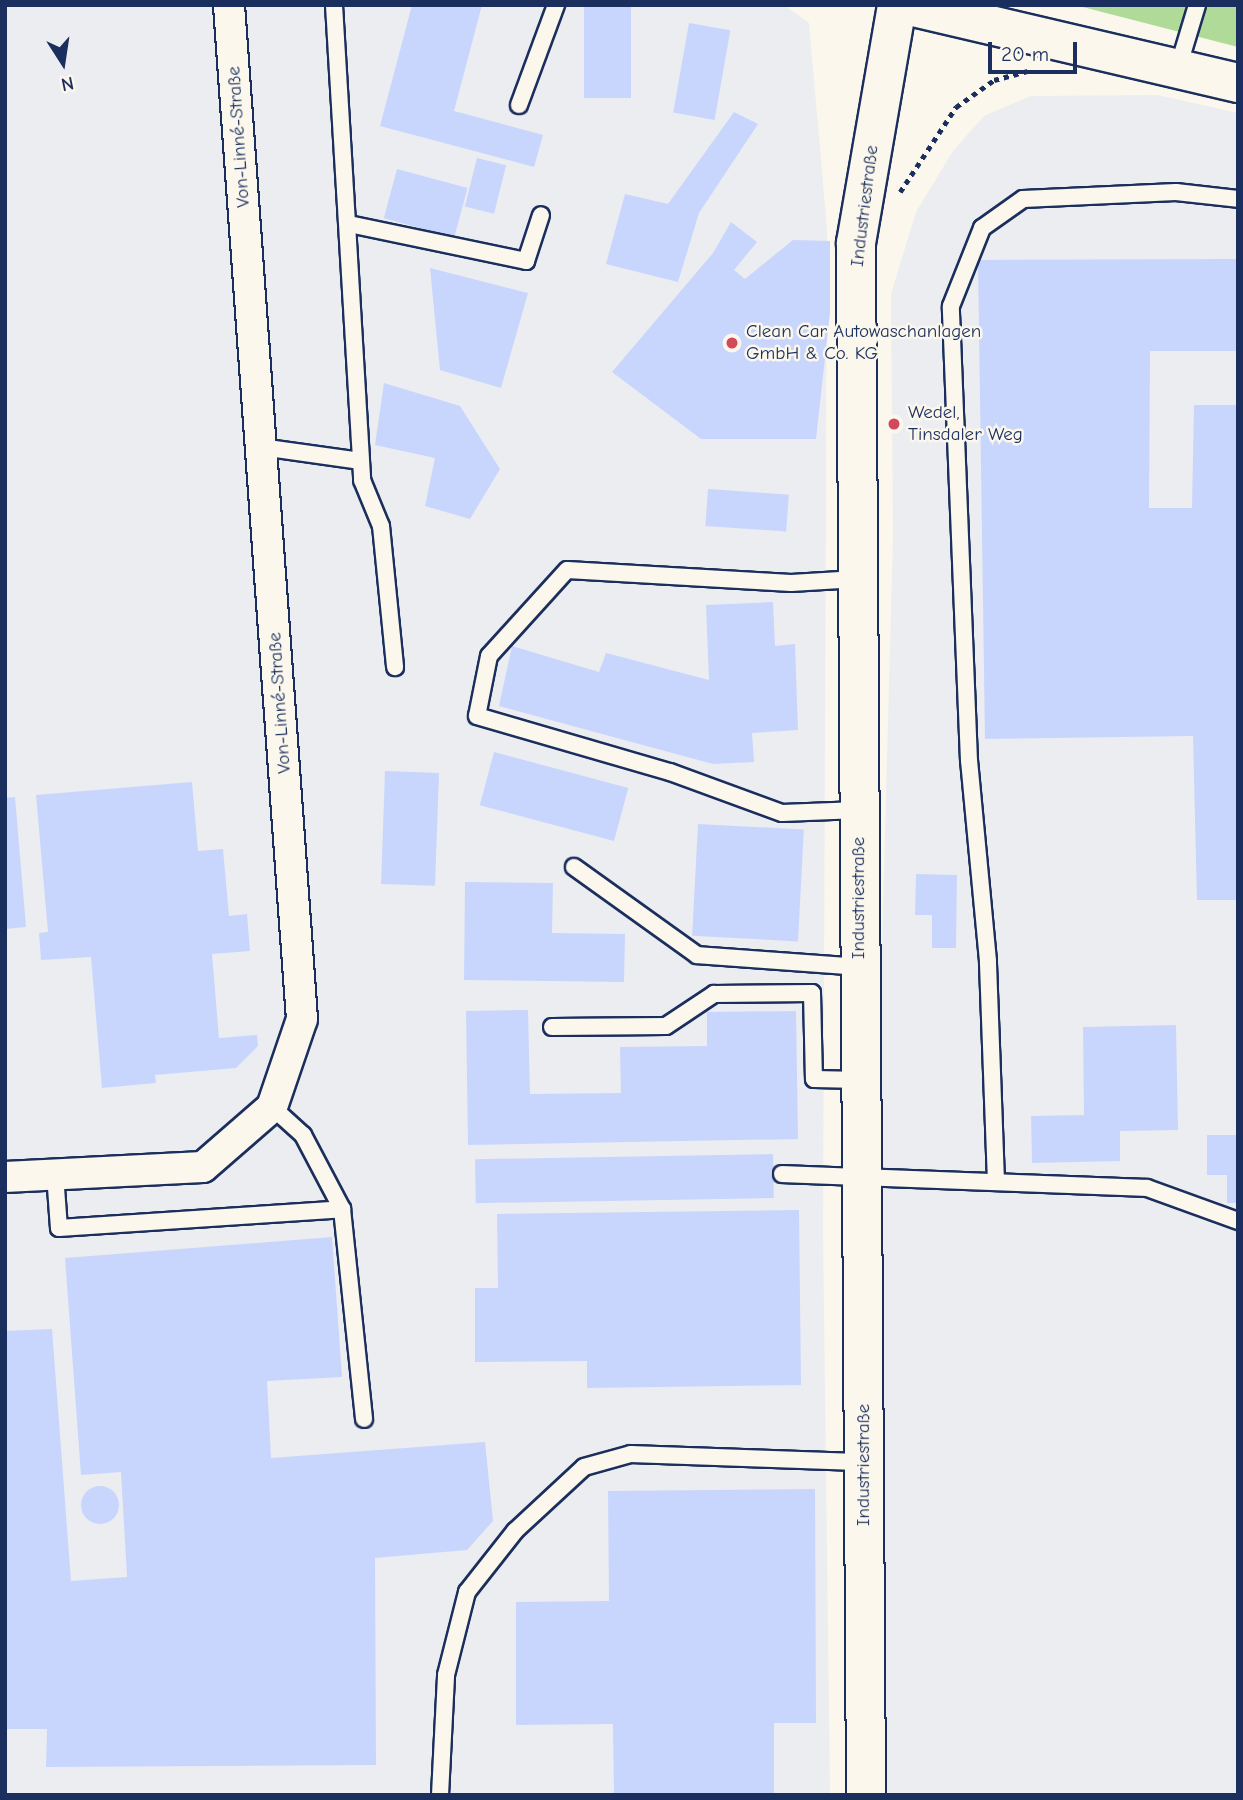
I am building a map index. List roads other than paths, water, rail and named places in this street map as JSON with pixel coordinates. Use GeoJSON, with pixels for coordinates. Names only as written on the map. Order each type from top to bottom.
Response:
{"type":"FeatureCollection","features":[{"type":"Feature","properties":{"kind":"street","name":"Von-Linné-Straße"},"geometry":{"type":"LineString","coordinates":[[229,5],[302,1019],[272,1107]]}},
{"type":"Feature","properties":{"kind":"street","name":"Industriestraße"},"geometry":{"type":"LineString","coordinates":[[866,1795],[856,243],[897,5]]}},
{"type":"Feature","properties":{"kind":"street"},"geometry":{"type":"LineString","coordinates":[[905,5],[1238,83]]}},
{"type":"Feature","properties":{"kind":"street"},"geometry":{"type":"LineString","coordinates":[[5,1177],[203,1167],[272,1107]]}},
{"type":"Feature","properties":{"kind":"lane"},"geometry":{"type":"LineString","coordinates":[[334,5],[349,224],[360,461],[362,480],[382,526],[395,667]]}},
{"type":"Feature","properties":{"kind":"lane"},"geometry":{"type":"LineString","coordinates":[[519,105],[556,5]]}},
{"type":"Feature","properties":{"kind":"lane"},"geometry":{"type":"LineString","coordinates":[[1178,68],[1197,5]]}},
{"type":"Feature","properties":{"kind":"lane"},"geometry":{"type":"LineString","coordinates":[[996,1182],[988,961],[969,761],[951,306],[982,228],[1023,199],[1176,192],[1238,199]]}},
{"type":"Feature","properties":{"kind":"lane"},"geometry":{"type":"LineString","coordinates":[[349,224],[526,261],[541,215]]}},
{"type":"Feature","properties":{"kind":"lane"},"geometry":{"type":"LineString","coordinates":[[261,447],[360,461]]}},
{"type":"Feature","properties":{"kind":"lane"},"geometry":{"type":"LineString","coordinates":[[857,579],[791,583],[567,570],[489,656],[477,716],[670,772],[782,813],[859,810]]}},
{"type":"Feature","properties":{"kind":"lane"},"geometry":{"type":"LineString","coordinates":[[574,866],[697,955],[860,967]]}},
{"type":"Feature","properties":{"kind":"lane"},"geometry":{"type":"LineString","coordinates":[[551,1027],[666,1026],[713,994],[812,993],[814,1079],[861,1080]]}},
{"type":"Feature","properties":{"kind":"lane"},"geometry":{"type":"LineString","coordinates":[[272,1107],[303,1135],[342,1209],[365,1419]]}},
{"type":"Feature","properties":{"kind":"lane"},"geometry":{"type":"LineString","coordinates":[[55,1174],[59,1228],[342,1209]]}},
{"type":"Feature","properties":{"kind":"lane"},"geometry":{"type":"LineString","coordinates":[[782,1174],[1147,1188],[1238,1221]]}},
{"type":"Feature","properties":{"kind":"lane"},"geometry":{"type":"LineString","coordinates":[[440,1795],[446,1675],[467,1592],[515,1531],[584,1467],[631,1454],[864,1462]]}},
{"type":"Feature","properties":{"kind":"place","name":"Clean Car Autowaschanlagen GmbH & Co. KG"},"geometry":{"type":"Point","coordinates":[732,343]}},
{"type":"Feature","properties":{"kind":"place","name":"Wedel, Tinsdaler Weg"},"geometry":{"type":"Point","coordinates":[894,424]}}]}
